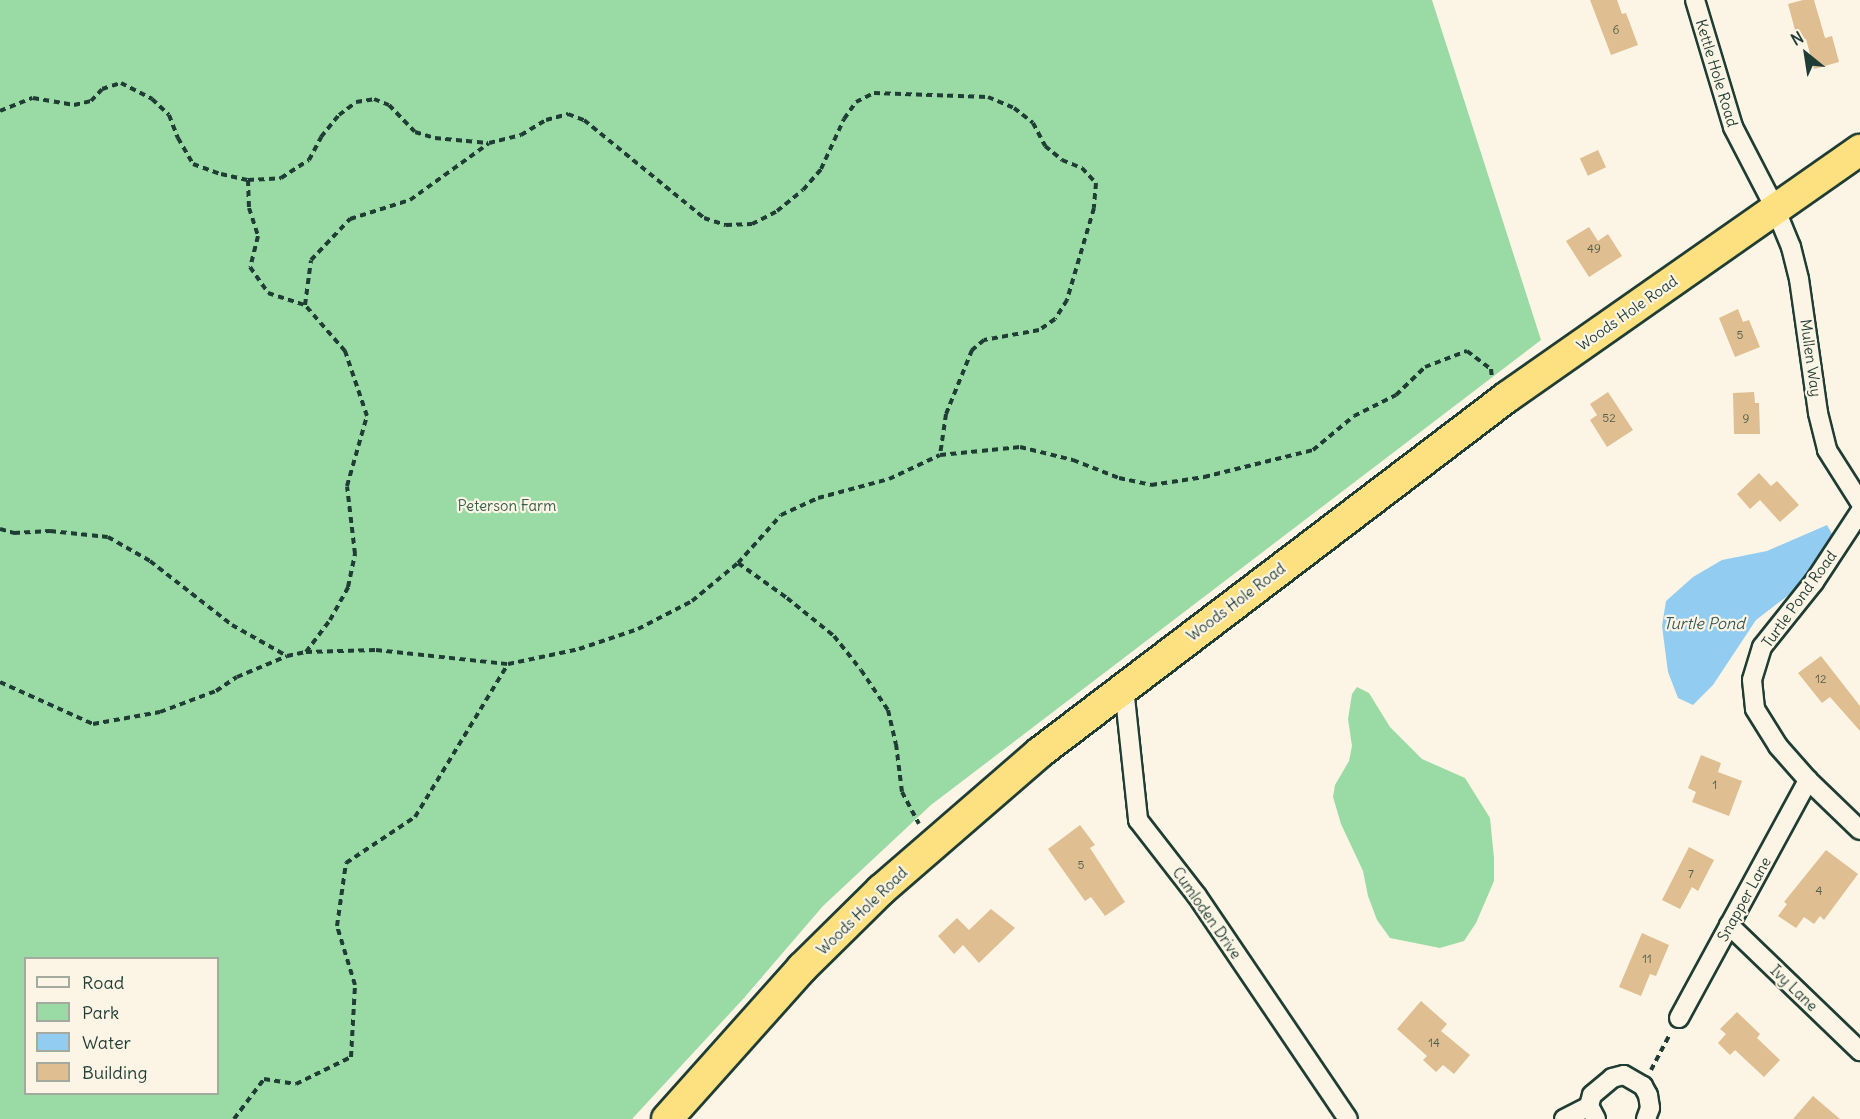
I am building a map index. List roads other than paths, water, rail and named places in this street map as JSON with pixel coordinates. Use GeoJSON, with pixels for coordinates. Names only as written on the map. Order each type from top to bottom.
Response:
{"type":"FeatureCollection","features":[{"type":"Feature","properties":{"kind":"highway","name":"Woods Hole Road"},"geometry":{"type":"LineString","coordinates":[[667,1119],[802,968],[881,890],[1031,760],[1507,397],[1860,150]]}},
{"type":"Feature","properties":{"kind":"street","name":"Kettle Hole Road"},"geometry":{"type":"LineString","coordinates":[[1695,0],[1733,128],[1775,208]]}},
{"type":"Feature","properties":{"kind":"street","name":"Mullen Way"},"geometry":{"type":"LineString","coordinates":[[1775,208],[1791,247],[1799,279],[1818,413],[1827,450],[1860,502]]}},
{"type":"Feature","properties":{"kind":"street","name":"Turtle Pond Road"},"geometry":{"type":"LineString","coordinates":[[1860,512],[1814,582],[1762,647],[1752,680],[1755,709],[1778,746],[1808,780],[1860,830]]}},
{"type":"Feature","properties":{"kind":"street","name":"Cumloden Drive"},"geometry":{"type":"LineString","coordinates":[[1124,688],[1138,820],[1197,896],[1348,1119]]}},
{"type":"Feature","properties":{"kind":"street","name":"Snapper Lane"},"geometry":{"type":"LineString","coordinates":[[1679,1018],[1808,780]]}},
{"type":"Feature","properties":{"kind":"street","name":"Ivy Lane"},"geometry":{"type":"LineString","coordinates":[[1729,926],[1860,1050]]}},
{"type":"Feature","properties":{"kind":"street"},"geometry":{"type":"LineString","coordinates":[[1564,1119],[1592,1113],[1592,1095],[1612,1078],[1624,1075],[1643,1086],[1650,1108],[1646,1119]]}},
{"type":"Feature","properties":{"kind":"water","name":"Turtle Pond"},"geometry":{"type":"Polygon","coordinates":[[[1827,525],[1832,534],[1826,558],[1786,597],[1756,620],[1713,685],[1693,705],[1678,698],[1668,672],[1662,626],[1666,601],[1693,577],[1722,560],[1767,551],[1827,525]]]}},
{"type":"Feature","properties":{"kind":"park label","name":"Peterson Farm"},"geometry":{"type":"Point","coordinates":[507,506]}}]}
